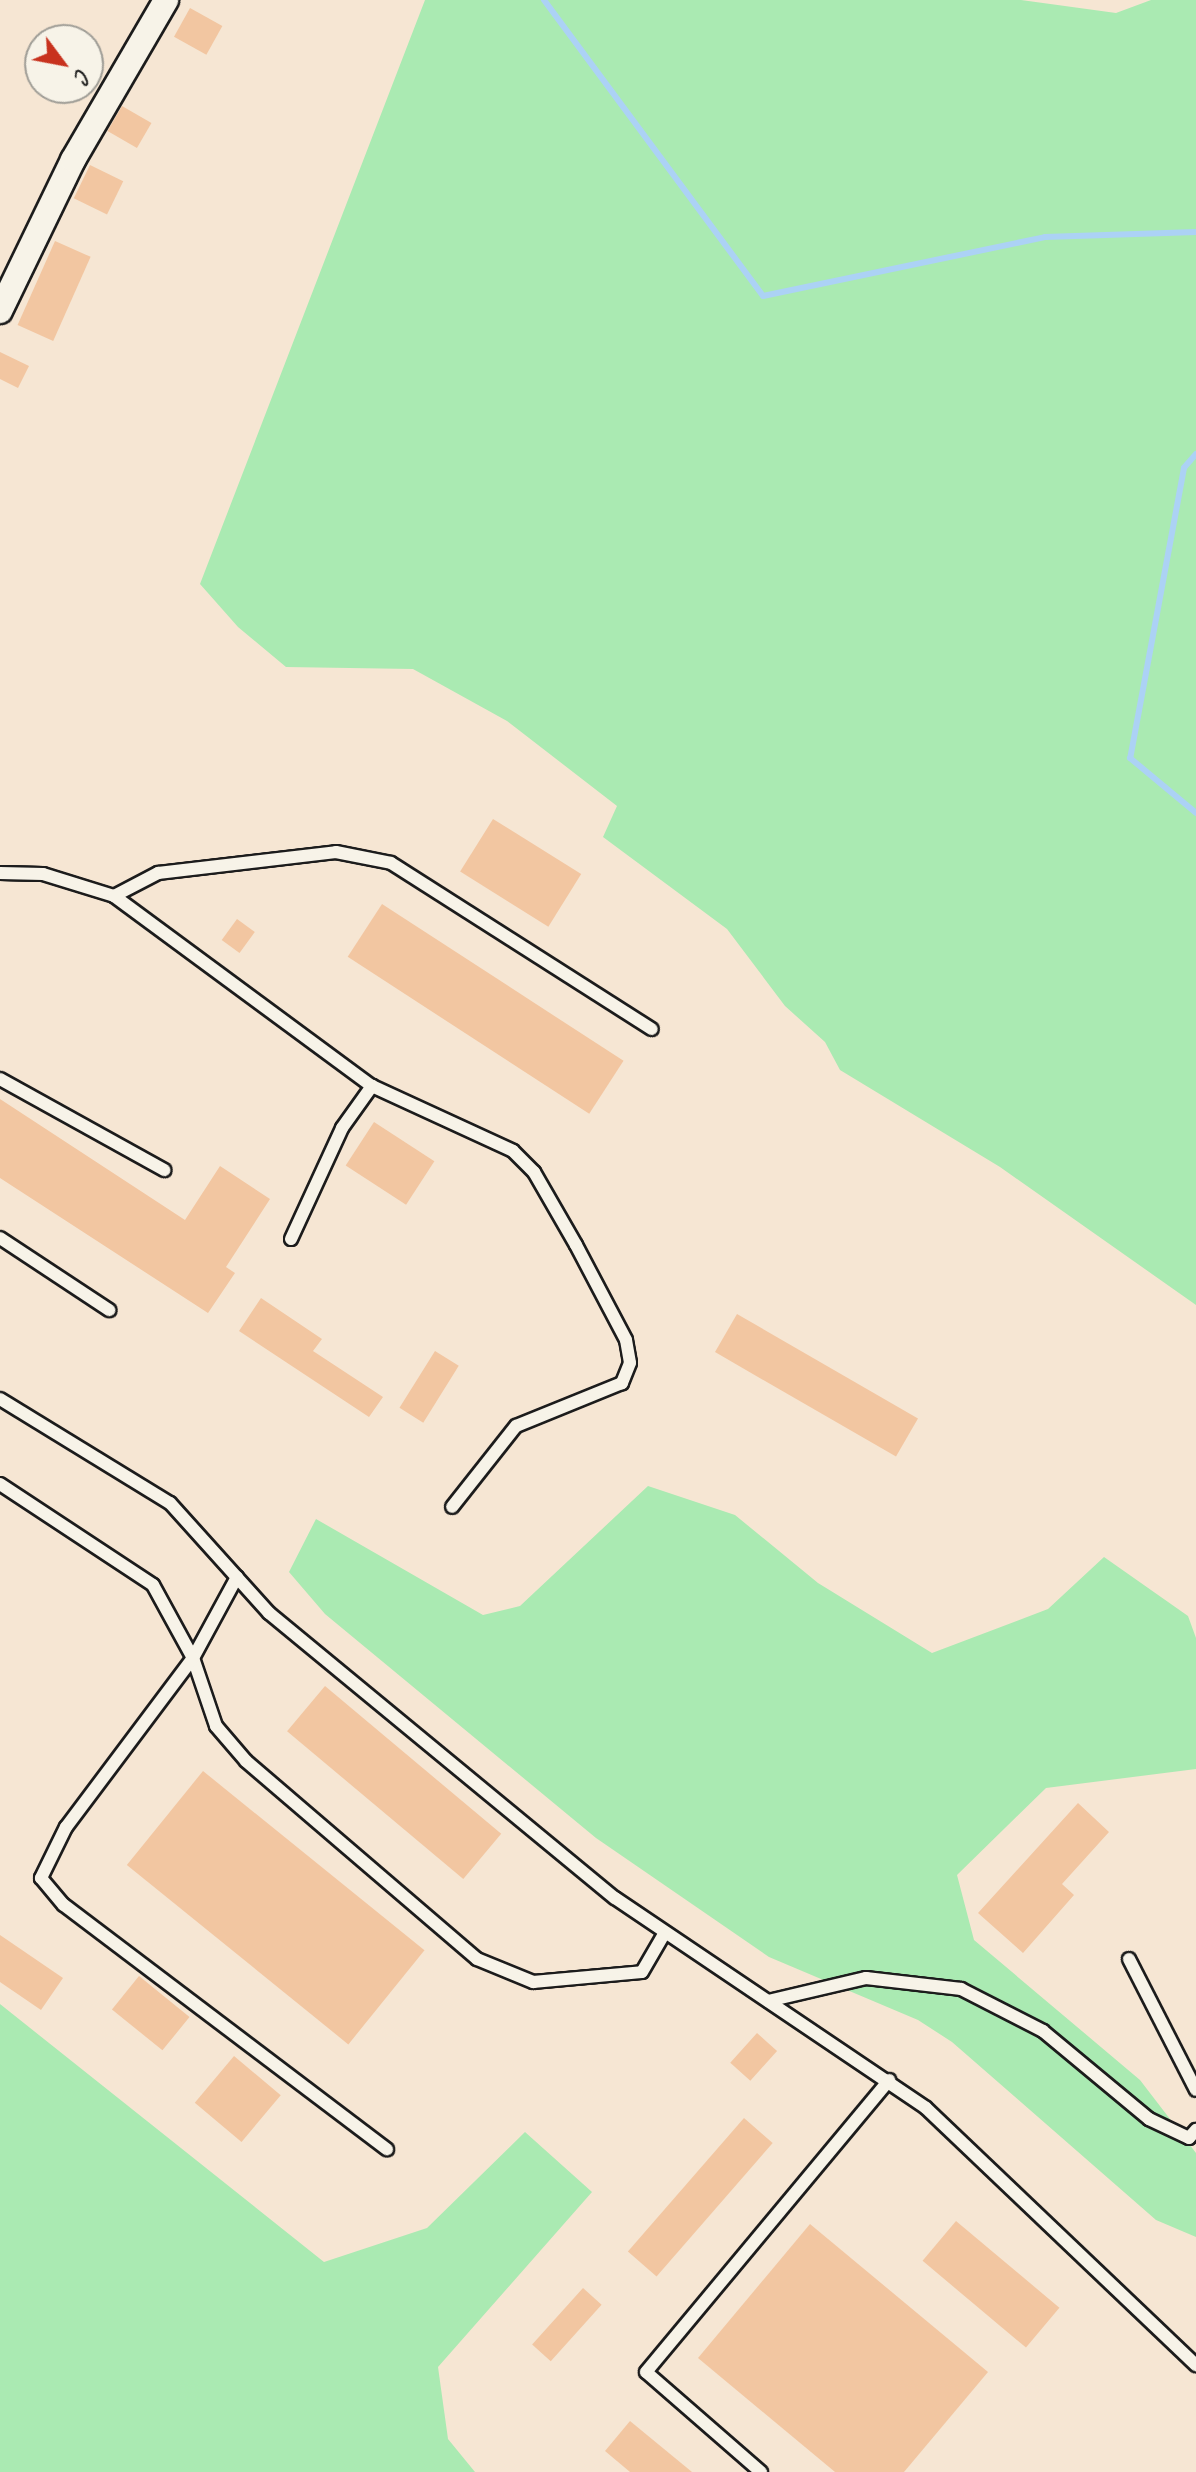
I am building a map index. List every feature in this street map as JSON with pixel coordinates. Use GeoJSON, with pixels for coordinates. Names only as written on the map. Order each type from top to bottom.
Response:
{"type":"FeatureCollection","features":[{"type":"Feature","properties":{"kind":"street"},"geometry":{"type":"LineString","coordinates":[[0,311],[73,160],[166,0]]}},
{"type":"Feature","properties":{"kind":"lane"},"geometry":{"type":"LineString","coordinates":[[114,896],[158,873],[336,852],[391,863],[652,1029]]}},
{"type":"Feature","properties":{"kind":"lane"},"geometry":{"type":"LineString","coordinates":[[0,873],[43,874],[114,896],[372,1086],[489,1135],[534,1172],[626,1340],[630,1363],[622,1383],[602,1395],[516,1426],[452,1507]]}},
{"type":"Feature","properties":{"kind":"lane"},"geometry":{"type":"LineString","coordinates":[[0,1079],[164,1170]]}},
{"type":"Feature","properties":{"kind":"lane"},"geometry":{"type":"LineString","coordinates":[[291,1239],[342,1128],[372,1086]]}},
{"type":"Feature","properties":{"kind":"lane"},"geometry":{"type":"LineString","coordinates":[[0,1238],[109,1310]]}},
{"type":"Feature","properties":{"kind":"lane"},"geometry":{"type":"LineString","coordinates":[[0,1399],[170,1503],[269,1613],[664,1934],[889,2080],[1196,2365]]}},
{"type":"Feature","properties":{"kind":"lane"},"geometry":{"type":"LineString","coordinates":[[0,1484],[153,1585],[193,1658],[216,1726],[246,1761],[477,1959],[533,1982],[642,1972],[664,1934]]}},
{"type":"Feature","properties":{"kind":"lane"},"geometry":{"type":"LineString","coordinates":[[237,1577],[193,1658],[66,1827],[41,1878],[64,1905],[387,2149]]}},
{"type":"Feature","properties":{"kind":"lane"},"geometry":{"type":"LineString","coordinates":[[1129,1959],[1196,2090]]}},
{"type":"Feature","properties":{"kind":"lane"},"geometry":{"type":"LineString","coordinates":[[768,2001],[866,1978],[961,1989],[1043,2031],[1149,2119],[1189,2138],[1196,2130]]}},
{"type":"Feature","properties":{"kind":"lane"},"geometry":{"type":"LineString","coordinates":[[761,2472],[646,2372],[889,2080]]}},
{"type":"Feature","properties":{"kind":"green space"},"geometry":{"type":"Polygon","coordinates":[[[425,0],[1021,0],[1116,13],[1151,0],[1196,0],[1196,1305],[1000,1167],[840,1070],[825,1042],[785,1006],[727,929],[603,837],[617,806],[507,721],[413,669],[286,667],[238,627],[200,584],[425,0]]]}},
{"type":"Feature","properties":{"kind":"green space"},"geometry":{"type":"Polygon","coordinates":[[[648,1486],[735,1515],[818,1583],[932,1653],[1048,1609],[1104,1557],[1188,1616],[1196,1638],[1196,1769],[1046,1788],[957,1875],[974,1940],[1140,2080],[1196,2153],[1196,2237],[1156,2220],[952,2042],[918,2020],[769,1957],[596,1838],[325,1614],[289,1572],[316,1519],[483,1615],[520,1606],[648,1486]]]}},
{"type":"Feature","properties":{"kind":"green space"},"geometry":{"type":"Polygon","coordinates":[[[0,2004],[324,2262],[427,2228],[525,2132],[592,2192],[438,2367],[448,2439],[475,2472],[0,2472],[0,2004]]]}},
{"type":"Feature","properties":{"kind":"building"},"geometry":{"type":"Polygon","coordinates":[[[190,8],[222,26],[206,55],[174,37],[190,8]]]}},
{"type":"Feature","properties":{"kind":"building"},"geometry":{"type":"Polygon","coordinates":[[[122,106],[151,123],[137,148],[108,131],[122,106]]]}},
{"type":"Feature","properties":{"kind":"building"},"geometry":{"type":"Polygon","coordinates":[[[90,165],[123,181],[107,214],[74,198],[90,165]]]}},
{"type":"Feature","properties":{"kind":"building"},"geometry":{"type":"Polygon","coordinates":[[[55,241],[91,257],[53,341],[18,325],[55,241]]]}},
{"type":"Feature","properties":{"kind":"building"},"geometry":{"type":"Polygon","coordinates":[[[0,352],[29,366],[18,388],[0,379],[0,352]]]}},
{"type":"Feature","properties":{"kind":"building"},"geometry":{"type":"Polygon","coordinates":[[[493,819],[581,874],[548,927],[460,872],[493,819]]]}},
{"type":"Feature","properties":{"kind":"building"},"geometry":{"type":"Polygon","coordinates":[[[382,904],[624,1061],[589,1114],[348,957],[382,904]]]}},
{"type":"Feature","properties":{"kind":"building"},"geometry":{"type":"Polygon","coordinates":[[[237,919],[255,932],[240,953],[222,940],[237,919]]]}},
{"type":"Feature","properties":{"kind":"building"},"geometry":{"type":"Polygon","coordinates":[[[0,1099],[185,1220],[220,1166],[270,1199],[226,1267],[235,1273],[208,1313],[0,1178],[0,1099]]]}},
{"type":"Feature","properties":{"kind":"building"},"geometry":{"type":"Polygon","coordinates":[[[374,1122],[434,1161],[406,1205],[346,1166],[374,1122]]]}},
{"type":"Feature","properties":{"kind":"building"},"geometry":{"type":"Polygon","coordinates":[[[261,1298],[322,1339],[313,1351],[383,1397],[369,1417],[239,1331],[261,1298]]]}},
{"type":"Feature","properties":{"kind":"building"},"geometry":{"type":"Polygon","coordinates":[[[737,1314],[918,1418],[896,1457],[715,1352],[737,1314]]]}},
{"type":"Feature","properties":{"kind":"building"},"geometry":{"type":"Polygon","coordinates":[[[435,1351],[459,1366],[423,1423],[399,1408],[435,1351]]]}},
{"type":"Feature","properties":{"kind":"building"},"geometry":{"type":"Polygon","coordinates":[[[325,1686],[501,1834],[463,1879],[287,1731],[325,1686]]]}},
{"type":"Feature","properties":{"kind":"building"},"geometry":{"type":"Polygon","coordinates":[[[203,1771],[424,1950],[348,2044],[127,1865],[203,1771]]]}},
{"type":"Feature","properties":{"kind":"building"},"geometry":{"type":"Polygon","coordinates":[[[1078,1803],[1109,1832],[1062,1884],[1074,1895],[1023,1953],[978,1913],[1078,1803]]]}},
{"type":"Feature","properties":{"kind":"building"},"geometry":{"type":"Polygon","coordinates":[[[0,1935],[63,1978],[41,2010],[0,1982],[0,1935]]]}},
{"type":"Feature","properties":{"kind":"building"},"geometry":{"type":"Polygon","coordinates":[[[139,1976],[190,2017],[162,2050],[112,2009],[139,1976]]]}},
{"type":"Feature","properties":{"kind":"building"},"geometry":{"type":"Polygon","coordinates":[[[757,2033],[777,2051],[750,2081],[730,2063],[757,2033]]]}},
{"type":"Feature","properties":{"kind":"building"},"geometry":{"type":"Polygon","coordinates":[[[234,2056],[281,2095],[242,2142],[195,2103],[234,2056]]]}},
{"type":"Feature","properties":{"kind":"building"},"geometry":{"type":"Polygon","coordinates":[[[744,2118],[773,2143],[657,2277],[628,2252],[744,2118]]]}},
{"type":"Feature","properties":{"kind":"building"},"geometry":{"type":"Polygon","coordinates":[[[956,2221],[1059,2308],[1026,2348],[923,2261],[956,2221]]]}},
{"type":"Feature","properties":{"kind":"building"},"geometry":{"type":"Polygon","coordinates":[[[810,2224],[988,2372],[904,2472],[835,2472],[698,2358],[810,2224]]]}},
{"type":"Feature","properties":{"kind":"building"},"geometry":{"type":"Polygon","coordinates":[[[583,2288],[602,2305],[551,2361],[532,2344],[583,2288]]]}},
{"type":"Feature","properties":{"kind":"building"},"geometry":{"type":"Polygon","coordinates":[[[630,2421],[692,2472],[630,2472],[605,2451],[630,2421]]]}},
{"type":"Feature","properties":{"kind":"waterway"},"geometry":{"type":"LineString","coordinates":[[544,0],[763,296],[1045,237],[1196,232]]}},
{"type":"Feature","properties":{"kind":"waterway"},"geometry":{"type":"LineString","coordinates":[[1196,454],[1184,468],[1130,758],[1196,813]]}}]}
